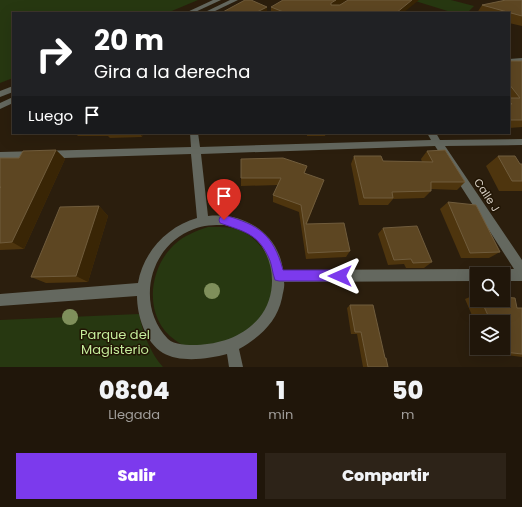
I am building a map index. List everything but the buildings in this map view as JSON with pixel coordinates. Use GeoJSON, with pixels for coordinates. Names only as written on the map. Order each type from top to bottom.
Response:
{"type":"FeatureCollection","features":[{"type":"Feature","properties":{"kind":"street"},"geometry":{"type":"LineString","coordinates":[[190,12],[218,0]]}},
{"type":"Feature","properties":{"kind":"street"},"geometry":{"type":"LineString","coordinates":[[208,12],[235,0]]}},
{"type":"Feature","properties":{"kind":"street"},"geometry":{"type":"LineString","coordinates":[[510,61],[522,60]]}},
{"type":"Feature","properties":{"kind":"street"},"geometry":{"type":"LineString","coordinates":[[0,94],[12,89]]}},
{"type":"Feature","properties":{"kind":"street"},"geometry":{"type":"LineString","coordinates":[[0,106],[12,100]]}},
{"type":"Feature","properties":{"kind":"street"},"geometry":{"type":"LineString","coordinates":[[194,134],[203,221]]}},
{"type":"Feature","properties":{"kind":"street","name":"Calle J"},"geometry":{"type":"LineString","coordinates":[[432,134],[522,271]]}},
{"type":"Feature","properties":{"kind":"street"},"geometry":{"type":"LineString","coordinates":[[0,156],[438,143],[522,142]]}},
{"type":"Feature","properties":{"kind":"street"},"geometry":{"type":"LineString","coordinates":[[224,220],[243,225],[261,237],[273,254],[279,276],[278,298],[270,320],[255,340],[235,360],[188,358],[167,347],[152,331],[144,311],[143,289],[147,269],[157,252],[170,237],[186,227],[203,221],[224,220]]}},
{"type":"Feature","properties":{"kind":"street"},"geometry":{"type":"LineString","coordinates":[[279,276],[470,275]]}},
{"type":"Feature","properties":{"kind":"street"},"geometry":{"type":"LineString","coordinates":[[510,275],[522,275]]}},
{"type":"Feature","properties":{"kind":"street"},"geometry":{"type":"LineString","coordinates":[[0,300],[143,289]]}},
{"type":"Feature","properties":{"kind":"green space"},"geometry":{"type":"Polygon","coordinates":[[[0,0],[198,0],[169,12],[12,12],[12,78],[0,83],[0,0]]]}},
{"type":"Feature","properties":{"kind":"green space"},"geometry":{"type":"Polygon","coordinates":[[[412,0],[451,0],[474,6],[468,12],[451,12],[412,0]]]}},
{"type":"Feature","properties":{"kind":"green space"},"geometry":{"type":"Polygon","coordinates":[[[208,227],[226,227],[235,229],[244,232],[253,238],[266,255],[273,274],[273,295],[266,316],[259,324],[231,347],[207,348],[189,347],[183,345],[165,331],[158,319],[154,306],[153,293],[155,279],[159,266],[166,254],[183,238],[208,227]]]}},
{"type":"Feature","properties":{"kind":"green space","name":"Parque del Magisterio"},"geometry":{"type":"Polygon","coordinates":[[[139,314],[148,342],[154,355],[163,367],[0,367],[0,320],[139,314]]]}},
{"type":"Feature","properties":{"kind":"route"},"geometry":{"type":"LineString","coordinates":[[224,220],[243,225],[261,237],[273,254],[279,276],[340,276]]}}]}
